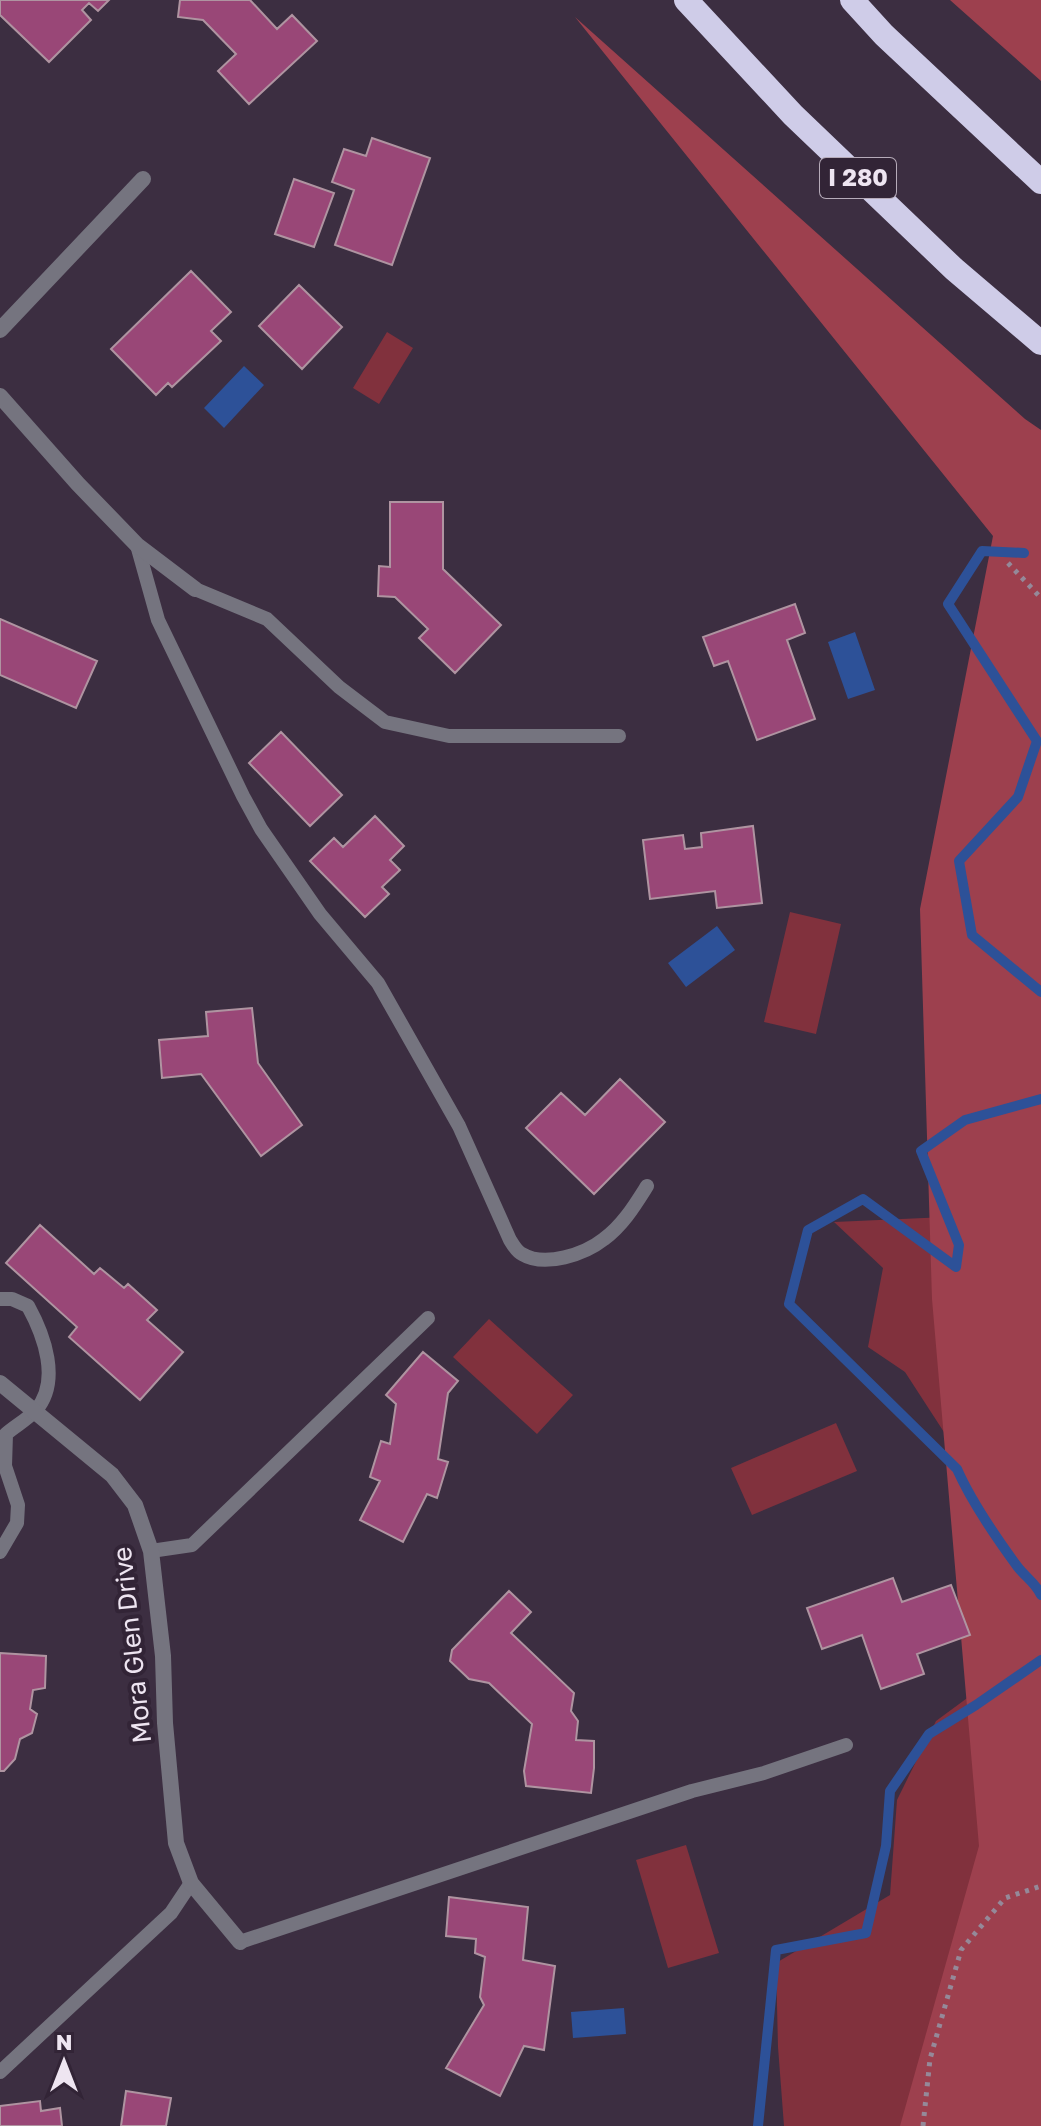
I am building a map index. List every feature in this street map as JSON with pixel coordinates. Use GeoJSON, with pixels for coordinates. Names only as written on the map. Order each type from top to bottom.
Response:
{"type":"FeatureCollection","features":[{"type":"Feature","properties":{"kind":"highway","name":"I 280"},"geometry":{"type":"LineString","coordinates":[[686,0],[793,115],[954,269],[1041,343]]}},
{"type":"Feature","properties":{"kind":"highway"},"geometry":{"type":"LineString","coordinates":[[852,0],[884,35],[1041,182]]}},
{"type":"Feature","properties":{"kind":"street"},"geometry":{"type":"LineString","coordinates":[[0,330],[143,179]]}},
{"type":"Feature","properties":{"kind":"street"},"geometry":{"type":"LineString","coordinates":[[0,396],[137,545],[195,589]]}},
{"type":"Feature","properties":{"kind":"street","name":"Mora Glen Drive"},"geometry":{"type":"LineString","coordinates":[[0,1383],[112,1475],[135,1505],[151,1551],[163,1656],[165,1723],[176,1843],[191,1883],[240,1942]]}},
{"type":"Feature","properties":{"kind":"lane"},"geometry":{"type":"LineString","coordinates":[[137,545],[158,620],[243,796],[261,829],[320,914],[378,983],[459,1126],[510,1240],[520,1254],[539,1259],[558,1259],[603,1240],[626,1218],[647,1186]]}},
{"type":"Feature","properties":{"kind":"lane"},"geometry":{"type":"LineString","coordinates":[[195,589],[267,619],[339,687],[385,722],[449,736],[619,736]]}},
{"type":"Feature","properties":{"kind":"lane"},"geometry":{"type":"LineString","coordinates":[[0,1299],[12,1299],[28,1306],[43,1340],[47,1359],[45,1395],[35,1412],[6,1434],[5,1466],[18,1505],[17,1523],[0,1552]]}},
{"type":"Feature","properties":{"kind":"lane"},"geometry":{"type":"LineString","coordinates":[[151,1551],[192,1545],[428,1318]]}},
{"type":"Feature","properties":{"kind":"lane"},"geometry":{"type":"LineString","coordinates":[[240,1942],[692,1791],[764,1773],[846,1745]]}},
{"type":"Feature","properties":{"kind":"lane"},"geometry":{"type":"LineString","coordinates":[[0,2072],[160,1923],[191,1883]]}},
{"type":"Feature","properties":{"kind":"path"},"geometry":{"type":"LineString","coordinates":[[1008,563],[1041,598]]}},
{"type":"Feature","properties":{"kind":"path"},"geometry":{"type":"LineString","coordinates":[[923,2126],[930,2059],[961,1950],[1005,1898],[1041,1886]]}},
{"type":"Feature","properties":{"kind":"shaded area"},"geometry":{"type":"Polygon","coordinates":[[[950,0],[1041,0],[1041,81],[950,0]]]}},
{"type":"Feature","properties":{"kind":"shaded area"},"geometry":{"type":"Polygon","coordinates":[[[575,17],[1041,430],[1041,2126],[900,2126],[979,1846],[932,1299],[920,909],[993,536],[575,17]]]}},
{"type":"Feature","properties":{"kind":"shaded area"},"geometry":{"type":"Polygon","coordinates":[[[387,332],[413,348],[379,404],[353,388],[387,332]]]}},
{"type":"Feature","properties":{"kind":"shaded area"},"geometry":{"type":"Polygon","coordinates":[[[790,912],[841,924],[816,1034],[764,1022],[790,912]]]}},
{"type":"Feature","properties":{"kind":"shaded area"},"geometry":{"type":"Polygon","coordinates":[[[969,1216],[1041,2126],[784,2126],[776,1963],[890,1895],[897,1800],[936,1721],[993,1679],[953,1446],[905,1372],[868,1347],[883,1268],[834,1222],[969,1216]]]}},
{"type":"Feature","properties":{"kind":"shaded area"},"geometry":{"type":"Polygon","coordinates":[[[489,1319],[573,1395],[537,1434],[453,1357],[489,1319]]]}},
{"type":"Feature","properties":{"kind":"shaded area"},"geometry":{"type":"Polygon","coordinates":[[[836,1423],[857,1471],[752,1515],[731,1468],[836,1423]]]}},
{"type":"Feature","properties":{"kind":"shaded area"},"geometry":{"type":"Polygon","coordinates":[[[686,1845],[719,1953],[668,1968],[636,1860],[686,1845]]]}},
{"type":"Feature","properties":{"kind":"water"},"geometry":{"type":"Polygon","coordinates":[[[244,366],[264,385],[224,428],[204,408],[244,366]]]}},
{"type":"Feature","properties":{"kind":"water"},"geometry":{"type":"Polygon","coordinates":[[[855,632],[875,690],[848,699],[828,642],[855,632]]]}},
{"type":"Feature","properties":{"kind":"water"},"geometry":{"type":"Polygon","coordinates":[[[717,926],[735,950],[686,987],[668,963],[717,926]]]}},
{"type":"Feature","properties":{"kind":"water"},"geometry":{"type":"Polygon","coordinates":[[[624,2008],[626,2034],[573,2038],[571,2012],[624,2008]]]}},
{"type":"Feature","properties":{"kind":"building"},"geometry":{"type":"Polygon","coordinates":[[[0,0],[109,0],[98,11],[89,3],[82,10],[91,20],[49,62],[0,15],[0,0]]]}},
{"type":"Feature","properties":{"kind":"building"},"geometry":{"type":"Polygon","coordinates":[[[180,0],[250,0],[277,29],[292,15],[317,41],[249,104],[218,71],[236,54],[203,20],[178,17],[180,0]]]}},
{"type":"Feature","properties":{"kind":"building"},"geometry":{"type":"Polygon","coordinates":[[[372,138],[430,158],[392,265],[335,245],[354,190],[332,182],[344,149],[366,156],[372,138]]]}},
{"type":"Feature","properties":{"kind":"building"},"geometry":{"type":"Polygon","coordinates":[[[294,179],[334,193],[314,247],[275,234],[294,179]]]}},
{"type":"Feature","properties":{"kind":"building"},"geometry":{"type":"Polygon","coordinates":[[[191,271],[231,312],[211,331],[221,341],[172,387],[168,383],[156,395],[111,349],[191,271]]]}},
{"type":"Feature","properties":{"kind":"building"},"geometry":{"type":"Polygon","coordinates":[[[299,285],[342,327],[302,369],[259,326],[299,285]]]}},
{"type":"Feature","properties":{"kind":"building"},"geometry":{"type":"Polygon","coordinates":[[[390,502],[443,502],[443,569],[501,625],[455,673],[419,638],[428,629],[395,597],[378,596],[379,566],[390,567],[390,502]]]}},
{"type":"Feature","properties":{"kind":"building"},"geometry":{"type":"Polygon","coordinates":[[[795,604],[805,633],[787,640],[815,719],[757,740],[728,661],[714,666],[703,637],[795,604]]]}},
{"type":"Feature","properties":{"kind":"building"},"geometry":{"type":"Polygon","coordinates":[[[0,619],[97,661],[76,708],[0,675],[0,619]]]}},
{"type":"Feature","properties":{"kind":"building"},"geometry":{"type":"Polygon","coordinates":[[[281,732],[342,795],[310,826],[249,763],[281,732]]]}},
{"type":"Feature","properties":{"kind":"building"},"geometry":{"type":"Polygon","coordinates":[[[375,816],[404,846],[390,860],[400,870],[382,887],[389,894],[365,917],[310,861],[334,838],[343,847],[375,816]]]}},
{"type":"Feature","properties":{"kind":"building"},"geometry":{"type":"Polygon","coordinates":[[[753,826],[762,903],[717,908],[715,891],[650,899],[643,840],[683,835],[685,849],[702,847],[701,833],[753,826]]]}},
{"type":"Feature","properties":{"kind":"building"},"geometry":{"type":"Polygon","coordinates":[[[252,1008],[258,1063],[302,1125],[261,1156],[201,1074],[162,1078],[159,1040],[208,1036],[206,1012],[252,1008]]]}},
{"type":"Feature","properties":{"kind":"building"},"geometry":{"type":"Polygon","coordinates":[[[620,1079],[665,1122],[594,1194],[526,1128],[561,1093],[585,1115],[620,1079]]]}},
{"type":"Feature","properties":{"kind":"building"},"geometry":{"type":"Polygon","coordinates":[[[40,1225],[94,1274],[100,1268],[124,1288],[128,1284],[157,1310],[147,1320],[183,1352],[140,1400],[69,1337],[77,1327],[6,1263],[40,1225]]]}},
{"type":"Feature","properties":{"kind":"building"},"geometry":{"type":"Polygon","coordinates":[[[423,1352],[458,1381],[448,1393],[438,1459],[448,1462],[437,1498],[427,1494],[403,1542],[360,1520],[380,1481],[370,1477],[381,1441],[390,1444],[396,1404],[386,1395],[423,1352]]]}},
{"type":"Feature","properties":{"kind":"building"},"geometry":{"type":"Polygon","coordinates":[[[893,1578],[902,1602],[951,1585],[970,1635],[917,1654],[924,1674],[881,1689],[862,1635],[822,1649],[807,1608],[893,1578]]]}},
{"type":"Feature","properties":{"kind":"building"},"geometry":{"type":"Polygon","coordinates":[[[509,1591],[531,1612],[511,1633],[574,1693],[571,1711],[578,1721],[576,1740],[594,1741],[591,1793],[526,1786],[524,1771],[532,1724],[489,1683],[469,1679],[450,1661],[452,1650],[509,1591]]]}},
{"type":"Feature","properties":{"kind":"building"},"geometry":{"type":"Polygon","coordinates":[[[0,1653],[46,1656],[45,1688],[33,1690],[30,1709],[37,1714],[32,1733],[20,1739],[15,1759],[4,1771],[0,1771],[0,1653]]]}},
{"type":"Feature","properties":{"kind":"building"},"geometry":{"type":"Polygon","coordinates":[[[449,1897],[528,1907],[523,1960],[555,1966],[544,2050],[524,2046],[500,2096],[446,2068],[484,2005],[480,1997],[485,1957],[475,1953],[476,1939],[446,1936],[449,1897]]]}},
{"type":"Feature","properties":{"kind":"building"},"geometry":{"type":"Polygon","coordinates":[[[126,2091],[171,2098],[166,2126],[121,2126],[126,2091]]]}},
{"type":"Feature","properties":{"kind":"building"},"geometry":{"type":"Polygon","coordinates":[[[40,2101],[41,2111],[60,2108],[62,2126],[0,2126],[0,2106],[40,2101]]]}},
{"type":"Feature","properties":{"kind":"waterway"},"geometry":{"type":"LineString","coordinates":[[1024,553],[982,551],[948,604],[1037,741],[1018,797],[959,861],[972,935],[1041,992]]}},
{"type":"Feature","properties":{"kind":"waterway"},"geometry":{"type":"LineString","coordinates":[[1041,1099],[965,1120],[921,1151],[959,1245],[956,1267],[863,1199],[808,1230],[789,1304],[957,1469],[992,1531],[1041,1595]]}},
{"type":"Feature","properties":{"kind":"waterway"},"geometry":{"type":"LineString","coordinates":[[758,2126],[776,1950],[866,1933],[886,1846],[890,1791],[929,1734],[1041,1660]]}}]}
